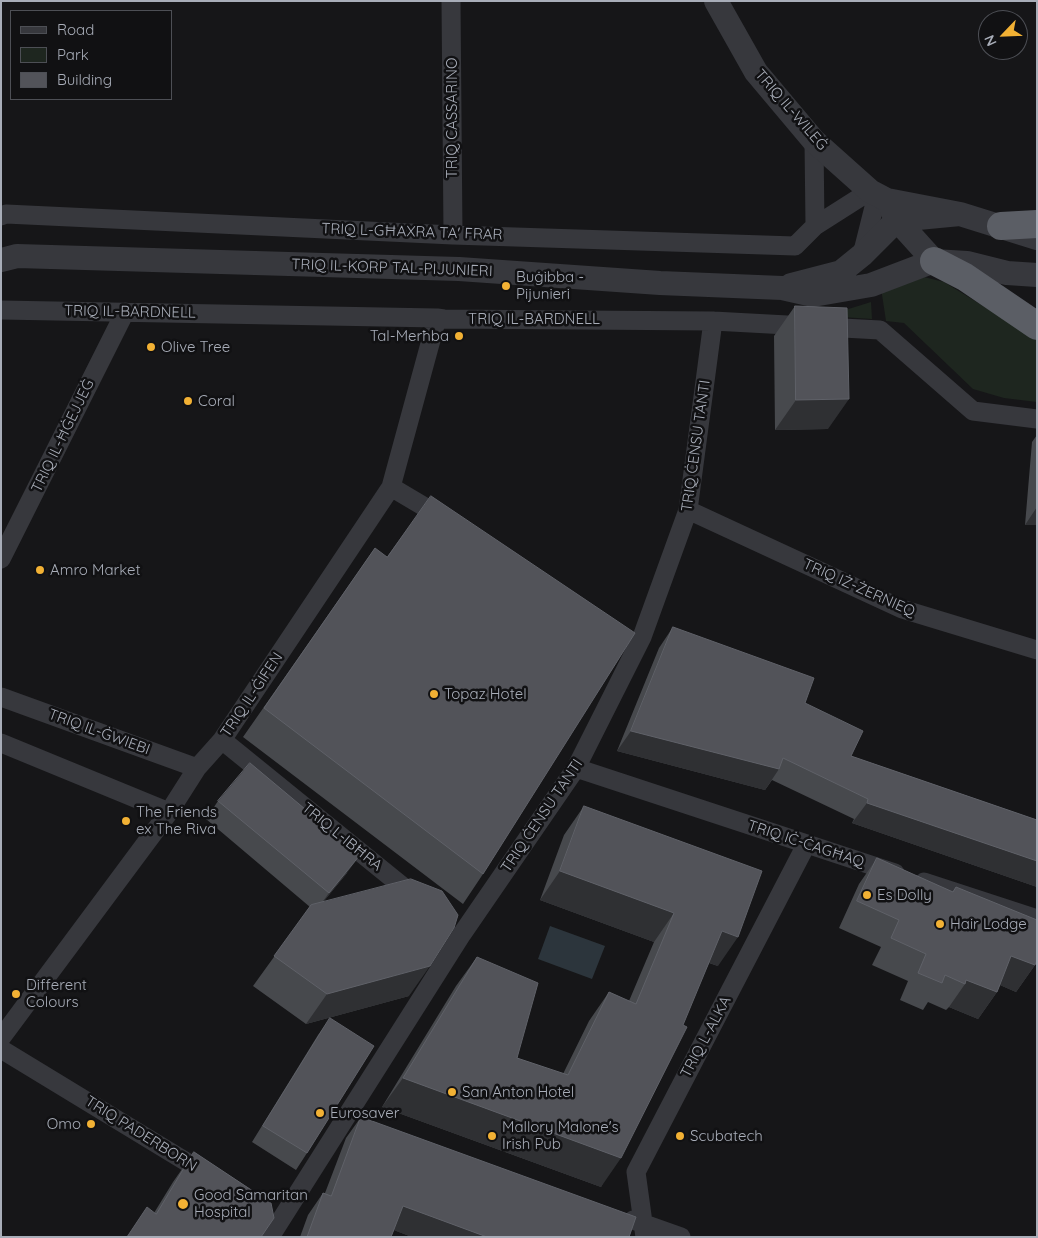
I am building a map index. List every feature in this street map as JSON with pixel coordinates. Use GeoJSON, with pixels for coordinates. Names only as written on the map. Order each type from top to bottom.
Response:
{"type":"FeatureCollection","features":[{"type":"Feature","properties":{"kind":"highway"},"geometry":{"type":"LineString","coordinates":[[1001,226],[1037,224]]}},
{"type":"Feature","properties":{"kind":"highway"},"geometry":{"type":"LineString","coordinates":[[934,261],[964,277],[1037,326]]}},
{"type":"Feature","properties":{"kind":"street","name":"TRIQ CASSARINO"},"geometry":{"type":"LineString","coordinates":[[451,1],[453,235]]}},
{"type":"Feature","properties":{"kind":"street","name":"TRIQ IL-WILEĠ"},"geometry":{"type":"LineString","coordinates":[[716,1],[756,72],[814,141],[883,202],[934,261]]}},
{"type":"Feature","properties":{"kind":"street"},"geometry":{"type":"LineString","coordinates":[[814,141],[815,226]]}},
{"type":"Feature","properties":{"kind":"street","name":"TRIQ L-GĦAXRA TA' FRAR"},"geometry":{"type":"LineString","coordinates":[[1,216],[16,215],[453,235],[795,246],[815,226],[883,202]]}},
{"type":"Feature","properties":{"kind":"street"},"geometry":{"type":"LineString","coordinates":[[862,255],[883,202],[960,214],[1037,238]]}},
{"type":"Feature","properties":{"kind":"street","name":"TRIQ IL-KORP TAL-PIJUNIERI"},"geometry":{"type":"LineString","coordinates":[[782,288],[841,272],[862,255],[883,202]]}},
{"type":"Feature","properties":{"kind":"street","name":"TRIQ IL-KORP TAL-PIJUNIERI"},"geometry":{"type":"LineString","coordinates":[[1,260],[17,256],[454,269],[660,283],[782,288],[813,295],[871,285],[934,261]]}},
{"type":"Feature","properties":{"kind":"street"},"geometry":{"type":"LineString","coordinates":[[934,261],[967,263],[1007,273],[1037,275]]}},
{"type":"Feature","properties":{"kind":"street","name":"TRIQ IL-BARDNELL"},"geometry":{"type":"LineString","coordinates":[[1,310],[437,318],[444,320],[713,321],[880,330],[973,411],[1037,419]]}},
{"type":"Feature","properties":{"kind":"street","name":"TRIQ IL-ĦĠEJJEĠ"},"geometry":{"type":"LineString","coordinates":[[1,559],[125,312]]}},
{"type":"Feature","properties":{"kind":"street","name":"TRIQ IL-ĠIFEN"},"geometry":{"type":"LineString","coordinates":[[1,1038],[169,812],[197,768],[222,740],[391,487],[437,318]]}},
{"type":"Feature","properties":{"kind":"street","name":"TRIQ ĊENSU TANTI"},"geometry":{"type":"LineString","coordinates":[[270,1237],[353,1121],[462,934],[576,768],[642,637],[688,510],[713,321]]}},
{"type":"Feature","properties":{"kind":"street"},"geometry":{"type":"LineString","coordinates":[[391,487],[458,527]]}},
{"type":"Feature","properties":{"kind":"street","name":"TRIQ IŻ-ŻERNIEQ"},"geometry":{"type":"LineString","coordinates":[[688,510],[902,609],[1037,650]]}},
{"type":"Feature","properties":{"kind":"street"},"geometry":{"type":"LineString","coordinates":[[625,627],[642,637]]}},
{"type":"Feature","properties":{"kind":"street","name":"TRIQ IL-ĠWIEBI"},"geometry":{"type":"LineString","coordinates":[[1,697],[197,768]]}},
{"type":"Feature","properties":{"kind":"street","name":"TRIQ L-IBĦRA"},"geometry":{"type":"LineString","coordinates":[[222,740],[431,909]]}},
{"type":"Feature","properties":{"kind":"street"},"geometry":{"type":"LineString","coordinates":[[1,744],[169,812]]}},
{"type":"Feature","properties":{"kind":"street","name":"TRIQ IĊ-ĊAGĦAQ"},"geometry":{"type":"LineString","coordinates":[[576,768],[806,845],[1037,919]]}},
{"type":"Feature","properties":{"kind":"street","name":"TRIQ L-ALKA"},"geometry":{"type":"LineString","coordinates":[[643,1230],[636,1172],[806,845]]}},
{"type":"Feature","properties":{"kind":"street"},"geometry":{"type":"LineString","coordinates":[[447,922],[462,934]]}},
{"type":"Feature","properties":{"kind":"street","name":"TRIQ PADERBORN"},"geometry":{"type":"LineString","coordinates":[[1,1048],[222,1184]]}},
{"type":"Feature","properties":{"kind":"street"},"geometry":{"type":"LineString","coordinates":[[264,1210],[281,1220]]}},
{"type":"Feature","properties":{"kind":"street"},"geometry":{"type":"LineString","coordinates":[[614,1213],[643,1230],[681,1237]]}},
{"type":"Feature","properties":{"kind":"green space"},"geometry":{"type":"Polygon","coordinates":[[[924,277],[944,282],[1037,339],[1037,402],[1004,398],[973,389],[904,323],[886,321],[881,288],[924,277]]]}},
{"type":"Feature","properties":{"kind":"green space"},"geometry":{"type":"Polygon","coordinates":[[[871,302],[872,319],[826,316],[871,302]]]}},
{"type":"Feature","properties":{"kind":"shaded area"},"geometry":{"type":"Polygon","coordinates":[[[550,926],[605,946],[592,979],[538,959],[550,926]]]}},
{"type":"Feature","properties":{"kind":"building"},"geometry":{"type":"Polygon","coordinates":[[[795,306],[847,308],[849,399],[796,400],[795,306]]]}},
{"type":"Feature","properties":{"kind":"building","name":"Topaz Hotel"},"geometry":{"type":"Polygon","coordinates":[[[431,496],[635,633],[483,874],[264,708],[375,548],[387,557],[431,496]]]}},
{"type":"Feature","properties":{"kind":"building"},"geometry":{"type":"Polygon","coordinates":[[[673,627],[814,678],[805,703],[863,731],[851,756],[1037,820],[1037,861],[867,803],[868,799],[783,758],[779,769],[631,731],[673,627]]]}},
{"type":"Feature","properties":{"kind":"building"},"geometry":{"type":"Polygon","coordinates":[[[250,763],[360,855],[329,893],[218,801],[250,763]]]}},
{"type":"Feature","properties":{"kind":"building"},"geometry":{"type":"Polygon","coordinates":[[[584,806],[762,871],[738,937],[722,931],[683,1025],[687,1027],[621,1158],[403,1078],[477,957],[538,983],[517,1058],[568,1075],[609,992],[636,1004],[674,913],[560,871],[584,806]]]}},
{"type":"Feature","properties":{"kind":"building"},"geometry":{"type":"Polygon","coordinates":[[[877,858],[953,892],[956,887],[1037,920],[1037,960],[1035,965],[1011,956],[997,992],[966,980],[965,984],[945,975],[942,983],[918,973],[926,954],[891,938],[899,920],[857,901],[877,858]]]}},
{"type":"Feature","properties":{"kind":"building"},"geometry":{"type":"Polygon","coordinates":[[[411,879],[442,891],[458,915],[454,928],[430,966],[327,994],[274,956],[311,905],[411,879]]]}},
{"type":"Feature","properties":{"kind":"building"},"geometry":{"type":"Polygon","coordinates":[[[330,1018],[374,1046],[307,1153],[263,1126],[330,1018]]]}},
{"type":"Feature","properties":{"kind":"building"},"geometry":{"type":"Polygon","coordinates":[[[361,1117],[636,1217],[629,1237],[487,1237],[403,1206],[391,1237],[307,1237],[323,1193],[331,1196],[361,1117]]]}},
{"type":"Feature","properties":{"kind":"building"},"geometry":{"type":"Polygon","coordinates":[[[194,1152],[271,1203],[274,1218],[261,1237],[127,1237],[147,1207],[156,1214],[194,1152]]]}},
{"type":"Feature","properties":{"kind":"place","name":"Buġibba - Pijunieri"},"geometry":{"type":"Point","coordinates":[506,286]}},
{"type":"Feature","properties":{"kind":"place","name":"Tal-Merħba"},"geometry":{"type":"Point","coordinates":[459,336]}},
{"type":"Feature","properties":{"kind":"place","name":"Olive Tree"},"geometry":{"type":"Point","coordinates":[151,347]}},
{"type":"Feature","properties":{"kind":"place","name":"Coral"},"geometry":{"type":"Point","coordinates":[188,401]}},
{"type":"Feature","properties":{"kind":"place","name":"Amro Market"},"geometry":{"type":"Point","coordinates":[40,570]}},
{"type":"Feature","properties":{"kind":"place","name":"Topaz Hotel"},"geometry":{"type":"Point","coordinates":[434,694]}},
{"type":"Feature","properties":{"kind":"place","name":"The Friends ex The Riva"},"geometry":{"type":"Point","coordinates":[126,821]}},
{"type":"Feature","properties":{"kind":"place","name":"Es Dolly"},"geometry":{"type":"Point","coordinates":[867,895]}},
{"type":"Feature","properties":{"kind":"place","name":"Hair Lodge"},"geometry":{"type":"Point","coordinates":[940,924]}},
{"type":"Feature","properties":{"kind":"place","name":"Different Colours"},"geometry":{"type":"Point","coordinates":[16,994]}},
{"type":"Feature","properties":{"kind":"place","name":"San Anton Hotel"},"geometry":{"type":"Point","coordinates":[452,1092]}},
{"type":"Feature","properties":{"kind":"place","name":"Eurosaver"},"geometry":{"type":"Point","coordinates":[320,1113]}},
{"type":"Feature","properties":{"kind":"place","name":"Omo"},"geometry":{"type":"Point","coordinates":[91,1124]}},
{"type":"Feature","properties":{"kind":"place","name":"Mallory Malone's Irish Pub"},"geometry":{"type":"Point","coordinates":[492,1136]}},
{"type":"Feature","properties":{"kind":"place","name":"Scubatech"},"geometry":{"type":"Point","coordinates":[680,1136]}},
{"type":"Feature","properties":{"kind":"place","name":"Good Samaritan Hospital"},"geometry":{"type":"Point","coordinates":[183,1204]}}]}
